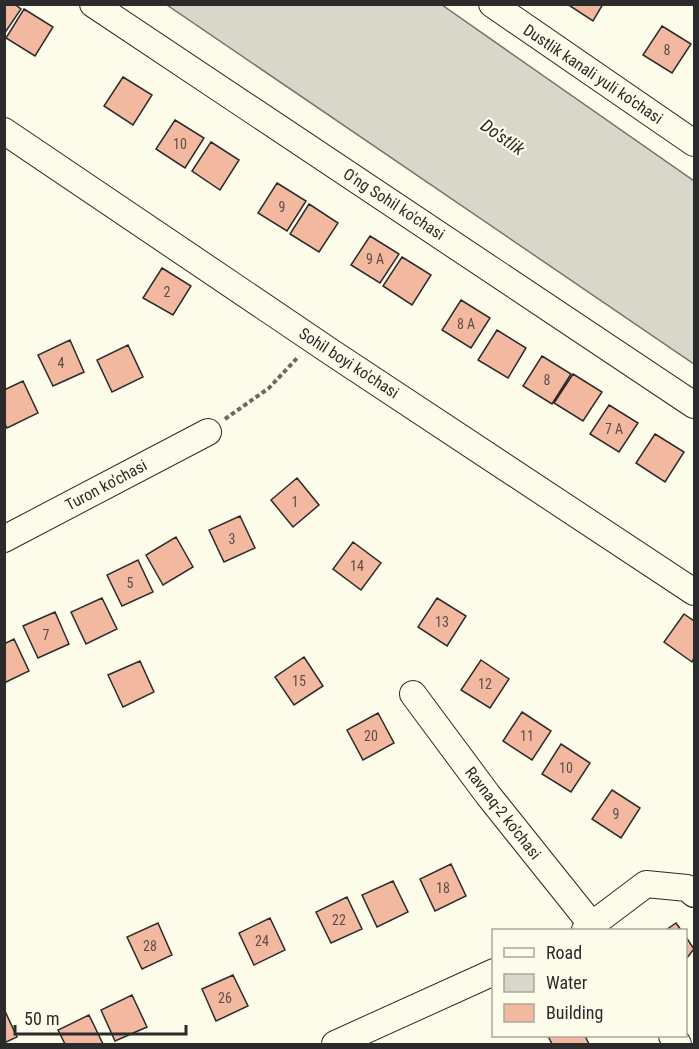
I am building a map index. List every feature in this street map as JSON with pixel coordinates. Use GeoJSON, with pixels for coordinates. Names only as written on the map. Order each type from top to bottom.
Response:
{"type":"FeatureCollection","features":[{"type":"Feature","properties":{"kind":"street","name":"O'ng Sohil ko'chasi"},"geometry":{"type":"LineString","coordinates":[[93,4],[694,405]]}},
{"type":"Feature","properties":{"kind":"street","name":"Dustlik kanali yuli ko'chasi"},"geometry":{"type":"LineString","coordinates":[[492,4],[694,143]]}},
{"type":"Feature","properties":{"kind":"street","name":"Sohil boyi ko'chasi"},"geometry":{"type":"LineString","coordinates":[[9,143],[314,340],[694,592]]}},
{"type":"Feature","properties":{"kind":"street","name":"Turon ko'chasi"},"geometry":{"type":"LineString","coordinates":[[4,539],[208,432]]}},
{"type":"Feature","properties":{"kind":"street","name":"Ravnaq-2 ko'chasi"},"geometry":{"type":"LineString","coordinates":[[413,694],[591,929]]}},
{"type":"Feature","properties":{"kind":"street"},"geometry":{"type":"LineString","coordinates":[[591,929],[646,884],[687,888],[694,894]]}},
{"type":"Feature","properties":{"kind":"street"},"geometry":{"type":"LineString","coordinates":[[335,1044],[492,973]]}},
{"type":"Feature","properties":{"kind":"path"},"geometry":{"type":"LineString","coordinates":[[208,432],[269,388],[314,340]]}},
{"type":"Feature","properties":{"kind":"water","name":"Do'stlik"},"geometry":{"type":"Polygon","coordinates":[[[167,5],[442,5],[694,181],[694,364],[167,5]]]}},
{"type":"Feature","properties":{"kind":"building"},"geometry":{"type":"Polygon","coordinates":[[[4,4],[14,4],[21,9],[4,34],[4,4]]]}},
{"type":"Feature","properties":{"kind":"building"},"geometry":{"type":"Polygon","coordinates":[[[567,4],[603,4],[593,21],[567,4]]]}},
{"type":"Feature","properties":{"kind":"building"},"geometry":{"type":"Polygon","coordinates":[[[24,9],[53,27],[35,56],[6,38],[24,9]]]}},
{"type":"Feature","properties":{"kind":"building"},"geometry":{"type":"Polygon","coordinates":[[[662,26],[691,44],[672,73],[643,55],[662,26]]]}},
{"type":"Feature","properties":{"kind":"building"},"geometry":{"type":"Polygon","coordinates":[[[123,77],[152,95],[133,125],[104,106],[123,77]]]}},
{"type":"Feature","properties":{"kind":"building"},"geometry":{"type":"Polygon","coordinates":[[[175,120],[204,138],[185,168],[156,149],[175,120]]]}},
{"type":"Feature","properties":{"kind":"building"},"geometry":{"type":"Polygon","coordinates":[[[211,142],[239,160],[220,190],[192,171],[211,142]]]}},
{"type":"Feature","properties":{"kind":"building"},"geometry":{"type":"Polygon","coordinates":[[[277,183],[306,201],[287,231],[258,213],[277,183]]]}},
{"type":"Feature","properties":{"kind":"building"},"geometry":{"type":"Polygon","coordinates":[[[309,204],[338,223],[319,252],[290,234],[309,204]]]}},
{"type":"Feature","properties":{"kind":"building"},"geometry":{"type":"Polygon","coordinates":[[[370,236],[399,254],[380,283],[351,265],[370,236]]]}},
{"type":"Feature","properties":{"kind":"building"},"geometry":{"type":"Polygon","coordinates":[[[402,257],[431,275],[412,305],[383,286],[402,257]]]}},
{"type":"Feature","properties":{"kind":"building"},"geometry":{"type":"Polygon","coordinates":[[[162,268],[191,286],[173,315],[143,298],[162,268]]]}},
{"type":"Feature","properties":{"kind":"building"},"geometry":{"type":"Polygon","coordinates":[[[461,300],[490,318],[471,348],[442,330],[461,300]]]}},
{"type":"Feature","properties":{"kind":"building"},"geometry":{"type":"Polygon","coordinates":[[[497,330],[526,348],[508,378],[478,360],[497,330]]]}},
{"type":"Feature","properties":{"kind":"building"},"geometry":{"type":"Polygon","coordinates":[[[70,340],[84,372],[53,386],[38,355],[70,340]]]}},
{"type":"Feature","properties":{"kind":"building"},"geometry":{"type":"Polygon","coordinates":[[[128,345],[143,377],[112,392],[97,360],[128,345]]]}},
{"type":"Feature","properties":{"kind":"building"},"geometry":{"type":"Polygon","coordinates":[[[542,356],[571,374],[552,404],[523,386],[542,356]]]}},
{"type":"Feature","properties":{"kind":"building"},"geometry":{"type":"Polygon","coordinates":[[[573,374],[602,392],[583,421],[554,403],[573,374]]]}},
{"type":"Feature","properties":{"kind":"building"},"geometry":{"type":"Polygon","coordinates":[[[23,381],[38,413],[7,428],[4,422],[4,390],[23,381]]]}},
{"type":"Feature","properties":{"kind":"building"},"geometry":{"type":"Polygon","coordinates":[[[609,405],[638,423],[619,452],[590,434],[609,405]]]}},
{"type":"Feature","properties":{"kind":"building"},"geometry":{"type":"Polygon","coordinates":[[[655,434],[684,452],[665,482],[636,463],[655,434]]]}},
{"type":"Feature","properties":{"kind":"building"},"geometry":{"type":"Polygon","coordinates":[[[297,478],[319,505],[293,527],[271,500],[297,478]]]}},
{"type":"Feature","properties":{"kind":"building"},"geometry":{"type":"Polygon","coordinates":[[[240,516],[255,548],[224,562],[209,530],[240,516]]]}},
{"type":"Feature","properties":{"kind":"building"},"geometry":{"type":"Polygon","coordinates":[[[176,537],[193,567],[163,585],[146,555],[176,537]]]}},
{"type":"Feature","properties":{"kind":"building"},"geometry":{"type":"Polygon","coordinates":[[[353,542],[381,563],[361,590],[333,569],[353,542]]]}},
{"type":"Feature","properties":{"kind":"building"},"geometry":{"type":"Polygon","coordinates":[[[138,560],[153,592],[122,606],[107,575],[138,560]]]}},
{"type":"Feature","properties":{"kind":"building"},"geometry":{"type":"Polygon","coordinates":[[[102,598],[117,629],[86,644],[71,612],[102,598]]]}},
{"type":"Feature","properties":{"kind":"building"},"geometry":{"type":"Polygon","coordinates":[[[437,598],[466,616],[447,646],[418,627],[437,598]]]}},
{"type":"Feature","properties":{"kind":"building"},"geometry":{"type":"Polygon","coordinates":[[[55,612],[69,644],[38,658],[23,626],[55,612]]]}},
{"type":"Feature","properties":{"kind":"building"},"geometry":{"type":"Polygon","coordinates":[[[684,614],[694,621],[694,658],[692,662],[664,642],[684,614]]]}},
{"type":"Feature","properties":{"kind":"building"},"geometry":{"type":"Polygon","coordinates":[[[14,639],[29,671],[4,683],[4,644],[14,639]]]}},
{"type":"Feature","properties":{"kind":"building"},"geometry":{"type":"Polygon","coordinates":[[[304,657],[323,686],[294,705],[275,677],[304,657]]]}},
{"type":"Feature","properties":{"kind":"building"},"geometry":{"type":"Polygon","coordinates":[[[481,660],[509,679],[490,708],[461,690],[481,660]]]}},
{"type":"Feature","properties":{"kind":"building"},"geometry":{"type":"Polygon","coordinates":[[[140,661],[154,692],[123,707],[108,675],[140,661]]]}},
{"type":"Feature","properties":{"kind":"building"},"geometry":{"type":"Polygon","coordinates":[[[522,712],[551,731],[532,760],[503,741],[522,712]]]}},
{"type":"Feature","properties":{"kind":"building"},"geometry":{"type":"Polygon","coordinates":[[[378,713],[394,743],[363,760],[347,730],[378,713]]]}},
{"type":"Feature","properties":{"kind":"building"},"geometry":{"type":"Polygon","coordinates":[[[561,744],[590,763],[571,792],[542,774],[561,744]]]}},
{"type":"Feature","properties":{"kind":"building"},"geometry":{"type":"Polygon","coordinates":[[[612,790],[640,808],[621,838],[592,819],[612,790]]]}},
{"type":"Feature","properties":{"kind":"building"},"geometry":{"type":"Polygon","coordinates":[[[451,864],[466,896],[435,911],[420,879],[451,864]]]}},
{"type":"Feature","properties":{"kind":"building"},"geometry":{"type":"Polygon","coordinates":[[[393,881],[408,912],[377,927],[362,895],[393,881]]]}},
{"type":"Feature","properties":{"kind":"building"},"geometry":{"type":"Polygon","coordinates":[[[347,897],[362,929],[331,943],[316,912],[347,897]]]}},
{"type":"Feature","properties":{"kind":"building"},"geometry":{"type":"Polygon","coordinates":[[[270,918],[285,950],[254,965],[239,933],[270,918]]]}},
{"type":"Feature","properties":{"kind":"building"},"geometry":{"type":"Polygon","coordinates":[[[158,923],[172,955],[142,969],[127,937],[158,923]]]}},
{"type":"Feature","properties":{"kind":"building"},"geometry":{"type":"Polygon","coordinates":[[[676,923],[680,929],[667,929],[676,923]]]}},
{"type":"Feature","properties":{"kind":"building"},"geometry":{"type":"Polygon","coordinates":[[[687,938],[694,949],[687,958],[687,938]]]}},
{"type":"Feature","properties":{"kind":"building"},"geometry":{"type":"Polygon","coordinates":[[[233,975],[248,1006],[216,1021],[202,989],[233,975]]]}},
{"type":"Feature","properties":{"kind":"building"},"geometry":{"type":"Polygon","coordinates":[[[132,995],[147,1027],[115,1041],[101,1010],[132,995]]]}},
{"type":"Feature","properties":{"kind":"building"},"geometry":{"type":"Polygon","coordinates":[[[4,1009],[17,1037],[4,1043],[4,1009]]]}},
{"type":"Feature","properties":{"kind":"building"},"geometry":{"type":"Polygon","coordinates":[[[89,1015],[103,1044],[65,1044],[58,1030],[89,1015]]]}},
{"type":"Feature","properties":{"kind":"building"},"geometry":{"type":"Polygon","coordinates":[[[548,1037],[586,1037],[589,1044],[552,1044],[548,1037]]]}}]}
